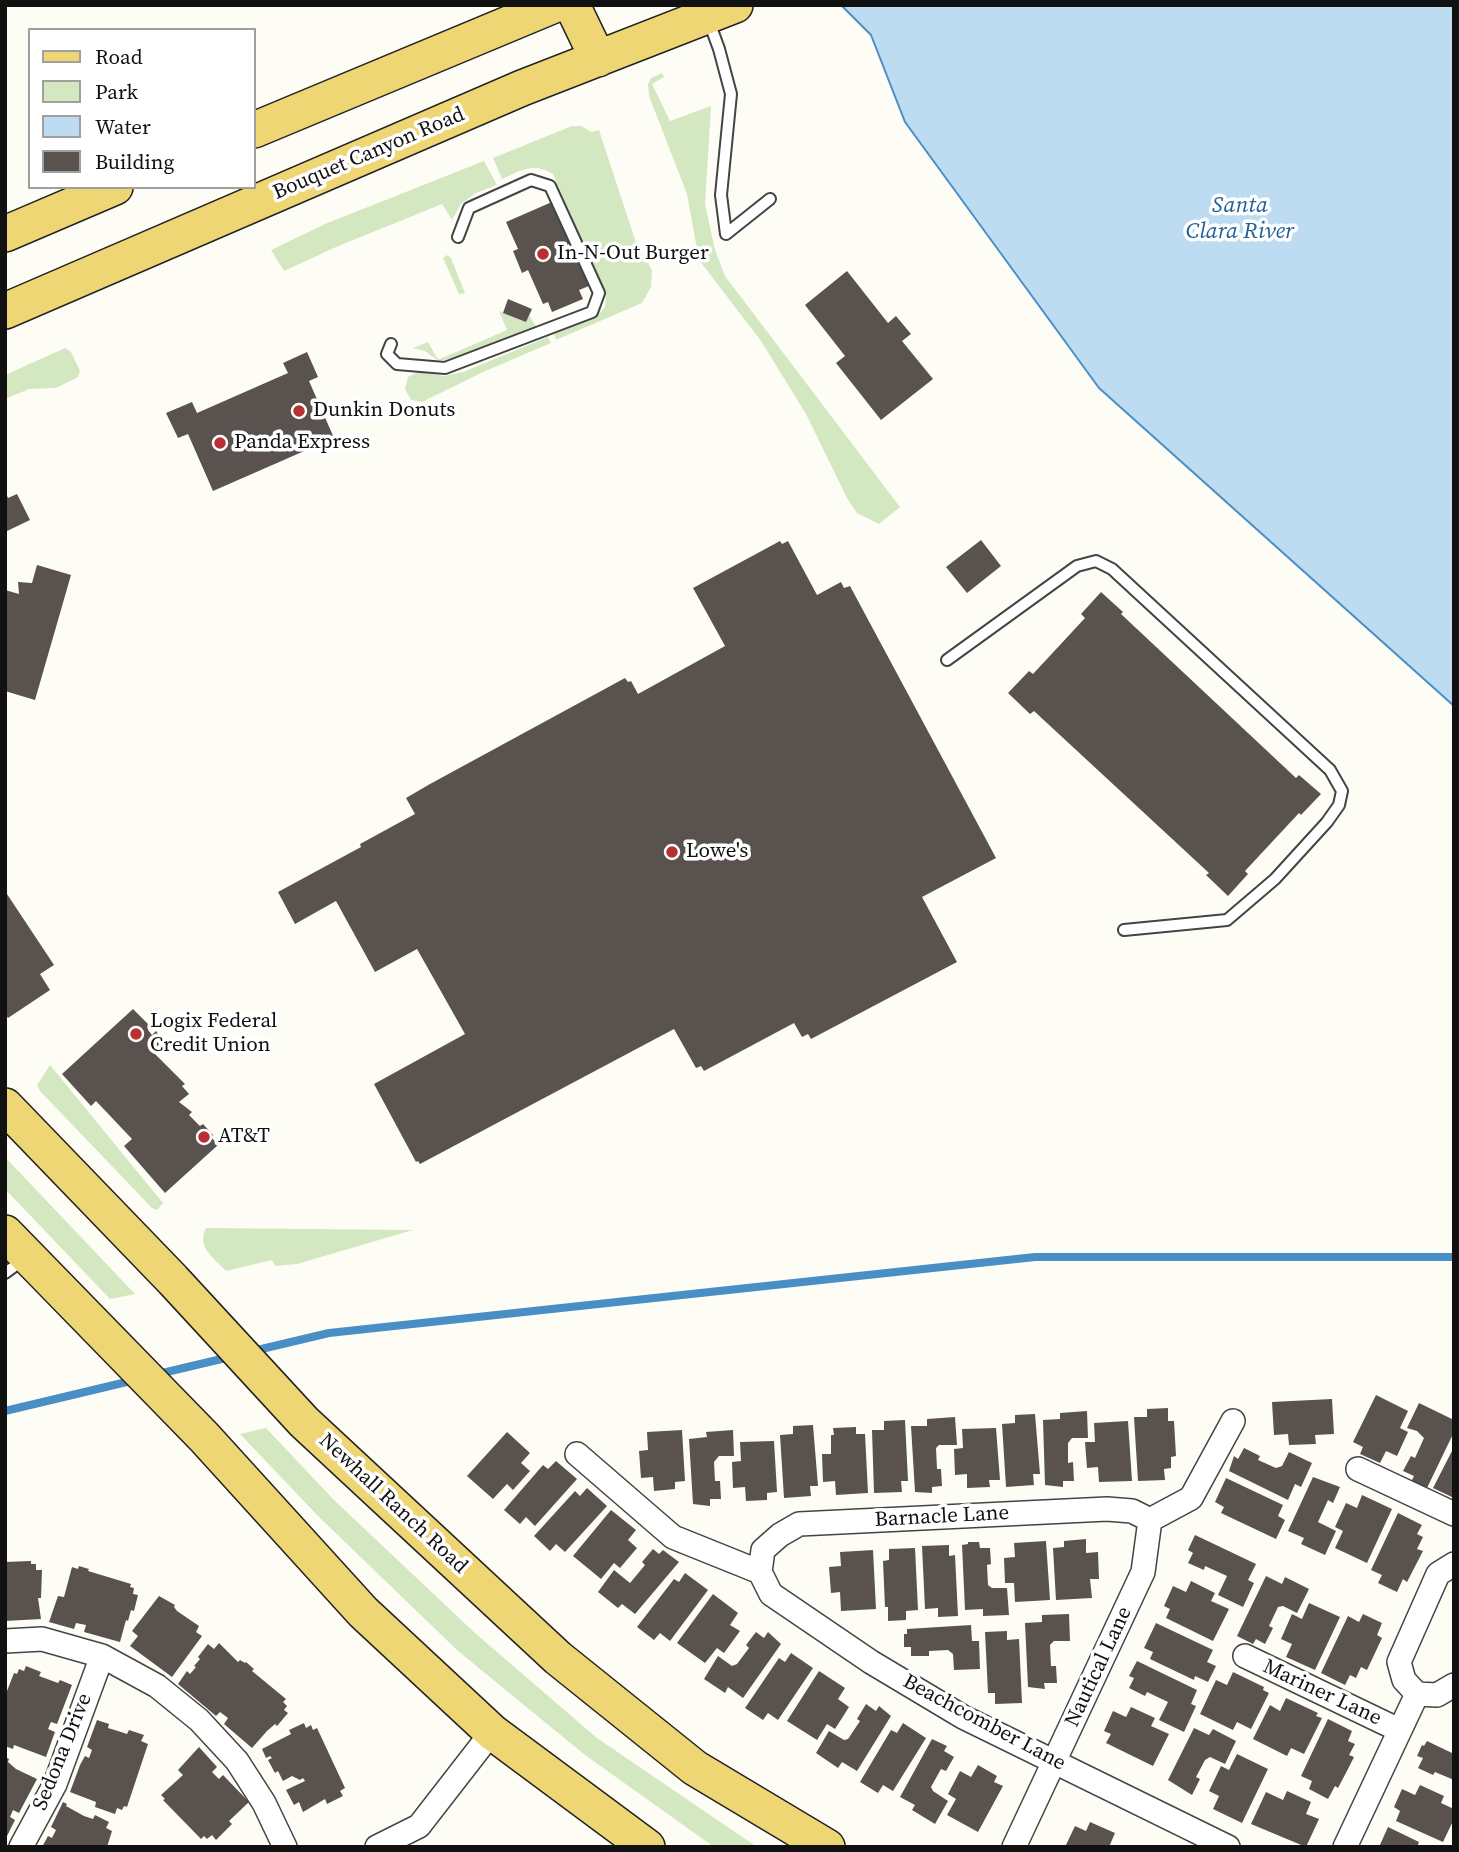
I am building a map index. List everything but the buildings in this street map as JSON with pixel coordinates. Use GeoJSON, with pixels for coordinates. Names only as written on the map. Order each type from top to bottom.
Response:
{"type":"FeatureCollection","features":[{"type":"Feature","properties":{"kind":"main road"},"geometry":{"type":"LineString","coordinates":[[256,129],[554,5]]}},
{"type":"Feature","properties":{"kind":"main road"},"geometry":{"type":"LineString","coordinates":[[572,5],[598,59]]}},
{"type":"Feature","properties":{"kind":"main road","name":"Bouquet Canyon Road"},"geometry":{"type":"LineString","coordinates":[[5,311],[522,88],[721,11]]}},
{"type":"Feature","properties":{"kind":"main road"},"geometry":{"type":"LineString","coordinates":[[5,234],[111,189]]}},
{"type":"Feature","properties":{"kind":"main road","name":"Newhall Ranch Road"},"geometry":{"type":"LineString","coordinates":[[5,1106],[173,1280],[304,1422],[558,1658],[695,1768],[827,1847]]}},
{"type":"Feature","properties":{"kind":"main road"},"geometry":{"type":"LineString","coordinates":[[13,1254],[78,1305],[204,1437],[363,1612],[492,1732],[646,1847]]}},
{"type":"Feature","properties":{"kind":"street"},"geometry":{"type":"LineString","coordinates":[[1150,1520],[1191,1498],[1233,1421]]}},
{"type":"Feature","properties":{"kind":"street"},"geometry":{"type":"LineString","coordinates":[[577,1454],[673,1537],[760,1573]]}},
{"type":"Feature","properties":{"kind":"street"},"geometry":{"type":"LineString","coordinates":[[1358,1469],[1454,1514]]}},
{"type":"Feature","properties":{"kind":"street","name":"Barnacle Lane"},"geometry":{"type":"LineString","coordinates":[[760,1573],[763,1549],[799,1524],[1107,1509],[1132,1511],[1150,1520]]}},
{"type":"Feature","properties":{"kind":"street","name":"Nautical Lane"},"geometry":{"type":"LineString","coordinates":[[1014,1847],[1143,1572],[1150,1520]]}},
{"type":"Feature","properties":{"kind":"street"},"geometry":{"type":"LineString","coordinates":[[1454,1564],[1438,1574],[1399,1662],[1404,1680],[1417,1694],[1437,1695],[1454,1685]]}},
{"type":"Feature","properties":{"kind":"street","name":"Beachcomber Lane"},"geometry":{"type":"LineString","coordinates":[[760,1573],[771,1594],[872,1662],[963,1717],[1228,1847]]}},
{"type":"Feature","properties":{"kind":"street"},"geometry":{"type":"LineString","coordinates":[[5,1642],[42,1640],[102,1656],[157,1686],[199,1720],[237,1761],[264,1803],[285,1847]]}},
{"type":"Feature","properties":{"kind":"street","name":"Sedona Drive"},"geometry":{"type":"LineString","coordinates":[[21,1847],[55,1784],[102,1656]]}},
{"type":"Feature","properties":{"kind":"street","name":"Mariner Lane"},"geometry":{"type":"LineString","coordinates":[[1245,1656],[1399,1730]]}},
{"type":"Feature","properties":{"kind":"street"},"geometry":{"type":"LineString","coordinates":[[1345,1847],[1417,1694]]}},
{"type":"Feature","properties":{"kind":"street"},"geometry":{"type":"LineString","coordinates":[[377,1847],[419,1826],[492,1732]]}},
{"type":"Feature","properties":{"kind":"lane"},"geometry":{"type":"LineString","coordinates":[[721,11],[719,49],[731,93],[721,195],[726,234],[770,199]]}},
{"type":"Feature","properties":{"kind":"lane"},"geometry":{"type":"LineString","coordinates":[[391,344],[387,354],[397,364],[445,368],[592,312],[599,293],[550,186],[531,180],[469,208],[458,237]]}},
{"type":"Feature","properties":{"kind":"lane"},"geometry":{"type":"LineString","coordinates":[[947,660],[1077,566],[1096,561],[1112,569],[1331,770],[1342,791],[1339,805],[1275,879],[1227,920],[1124,930]]}},
{"type":"Feature","properties":{"kind":"green space"},"geometry":{"type":"Polygon","coordinates":[[[662,73],[664,77],[652,84],[670,121],[711,106],[705,204],[715,250],[725,276],[900,507],[879,524],[857,513],[848,500],[806,414],[761,341],[699,260],[687,194],[649,96],[648,84],[651,78],[662,73]]]}},
{"type":"Feature","properties":{"kind":"green space"},"geometry":{"type":"Polygon","coordinates":[[[572,126],[581,126],[591,132],[599,130],[637,246],[652,270],[651,287],[642,303],[556,340],[554,334],[598,315],[605,307],[606,295],[553,174],[534,168],[521,170],[502,179],[493,158],[572,126]]]}},
{"type":"Feature","properties":{"kind":"green space"},"geometry":{"type":"Polygon","coordinates":[[[484,161],[497,185],[476,193],[461,204],[452,220],[442,204],[284,271],[271,250],[325,224],[484,161]]]}},
{"type":"Feature","properties":{"kind":"green space"},"geometry":{"type":"Polygon","coordinates":[[[447,255],[451,258],[465,293],[459,294],[443,258],[447,255]]]}},
{"type":"Feature","properties":{"kind":"green space"},"geometry":{"type":"Polygon","coordinates":[[[499,311],[526,322],[529,315],[537,328],[444,360],[437,360],[425,351],[413,348],[428,342],[440,359],[507,330],[499,311]]]}},
{"type":"Feature","properties":{"kind":"green space"},"geometry":{"type":"Polygon","coordinates":[[[548,337],[551,343],[422,402],[411,400],[405,389],[408,377],[418,372],[444,376],[463,372],[548,337]]]}},
{"type":"Feature","properties":{"kind":"green space"},"geometry":{"type":"Polygon","coordinates":[[[65,348],[71,352],[80,371],[78,377],[56,388],[29,389],[5,399],[5,375],[65,348]]]}},
{"type":"Feature","properties":{"kind":"green space"},"geometry":{"type":"Polygon","coordinates":[[[50,1065],[163,1203],[157,1210],[152,1208],[40,1091],[37,1085],[50,1065]]]}},
{"type":"Feature","properties":{"kind":"green space"},"geometry":{"type":"Polygon","coordinates":[[[5,1157],[135,1294],[110,1299],[5,1189],[5,1157]]]}},
{"type":"Feature","properties":{"kind":"green space"},"geometry":{"type":"Polygon","coordinates":[[[206,1228],[413,1230],[297,1264],[275,1266],[272,1260],[226,1271],[205,1247],[203,1235],[206,1228]]]}},
{"type":"Feature","properties":{"kind":"green space"},"geometry":{"type":"Polygon","coordinates":[[[266,1428],[334,1500],[475,1633],[597,1738],[757,1847],[714,1847],[585,1755],[458,1651],[318,1516],[240,1434],[266,1428]]]}},
{"type":"Feature","properties":{"kind":"water","name":"Santa Clara River"},"geometry":{"type":"Polygon","coordinates":[[[841,5],[1454,5],[1454,706],[1099,388],[905,122],[871,35],[841,5]]]}},
{"type":"Feature","properties":{"kind":"waterway"},"geometry":{"type":"LineString","coordinates":[[253,1351],[329,1333],[1035,1257],[1454,1257]]}},
{"type":"Feature","properties":{"kind":"waterway"},"geometry":{"type":"LineString","coordinates":[[158,1374],[230,1357]]}},
{"type":"Feature","properties":{"kind":"waterway"},"geometry":{"type":"LineString","coordinates":[[5,1411],[135,1380]]}},
{"type":"Feature","properties":{"kind":"place","name":"In-N-Out Burger"},"geometry":{"type":"Point","coordinates":[543,254]}},
{"type":"Feature","properties":{"kind":"place","name":"Dunkin Donuts"},"geometry":{"type":"Point","coordinates":[299,411]}},
{"type":"Feature","properties":{"kind":"place","name":"Panda Express"},"geometry":{"type":"Point","coordinates":[220,443]}},
{"type":"Feature","properties":{"kind":"place","name":"Lowe's"},"geometry":{"type":"Point","coordinates":[672,852]}},
{"type":"Feature","properties":{"kind":"place","name":"Logix Federal Credit Union"},"geometry":{"type":"Point","coordinates":[136,1034]}},
{"type":"Feature","properties":{"kind":"place","name":"AT&T"},"geometry":{"type":"Point","coordinates":[204,1137]}}]}
